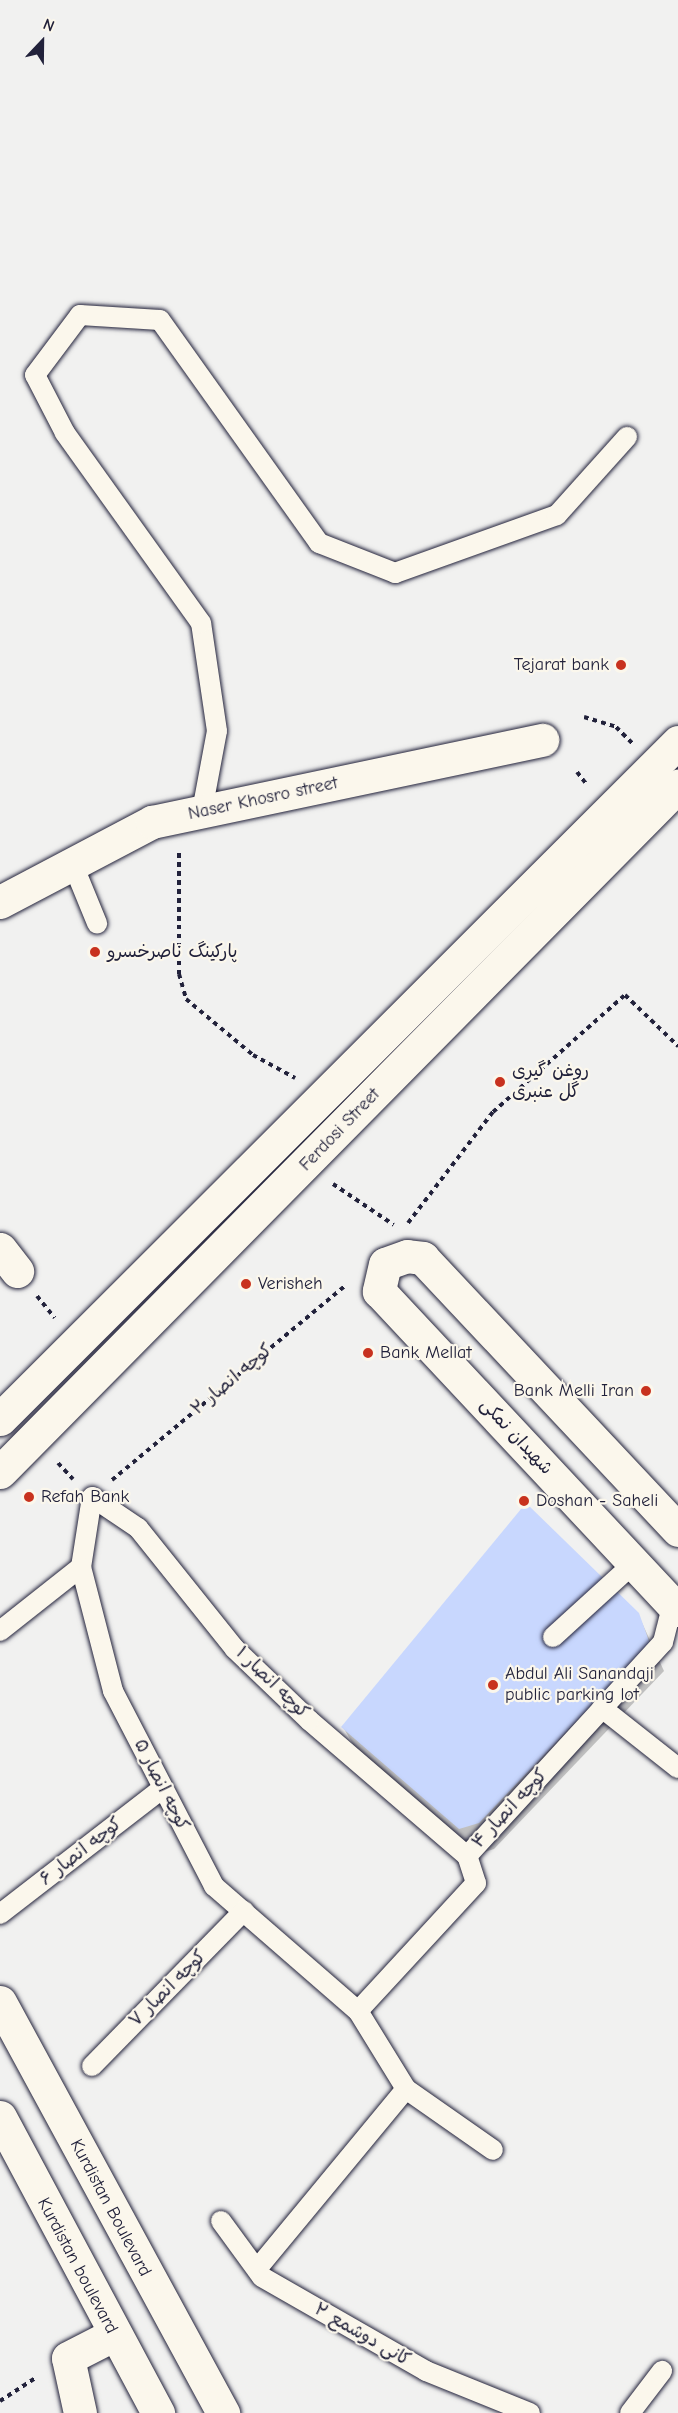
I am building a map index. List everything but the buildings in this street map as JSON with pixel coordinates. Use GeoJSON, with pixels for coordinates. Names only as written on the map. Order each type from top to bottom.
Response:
{"type":"FeatureCollection","features":[{"type":"Feature","properties":{"kind":"street","name":"Naser Khosro street"},"geometry":{"type":"LineString","coordinates":[[0,903],[74,867],[152,822],[542,740]]}},
{"type":"Feature","properties":{"kind":"street","name":"Ferdosi Street"},"geometry":{"type":"LineString","coordinates":[[0,1472],[305,1166],[666,775],[678,742]]}},
{"type":"Feature","properties":{"kind":"street","name":"Ferdosi Street"},"geometry":{"type":"LineString","coordinates":[[0,1419],[323,1093],[666,775]]}},
{"type":"Feature","properties":{"kind":"street"},"geometry":{"type":"LineString","coordinates":[[379,1291],[385,1264],[408,1256],[415,1248],[678,1530]]}},
{"type":"Feature","properties":{"kind":"street","name":"شهیدان نمکی"},"geometry":{"type":"LineString","coordinates":[[379,1291],[634,1563],[676,1603]]}},
{"type":"Feature","properties":{"kind":"street","name":"Kurdistan Boulevard"},"geometry":{"type":"LineString","coordinates":[[0,2002],[223,2413]]}},
{"type":"Feature","properties":{"kind":"street","name":"Kurdistan boulevard"},"geometry":{"type":"LineString","coordinates":[[0,2117],[113,2335],[158,2413]]}},
{"type":"Feature","properties":{"kind":"street"},"geometry":{"type":"LineString","coordinates":[[80,2413],[68,2358],[113,2335]]}},
{"type":"Feature","properties":{"kind":"lane"},"geometry":{"type":"LineString","coordinates":[[202,811],[218,731],[201,623],[65,433],[35,375],[80,315],[160,320],[319,543],[395,573],[557,515],[627,437]]}},
{"type":"Feature","properties":{"kind":"lane"},"geometry":{"type":"LineString","coordinates":[[74,867],[97,923]]}},
{"type":"Feature","properties":{"kind":"lane","name":"کوچه انصار ۵"},"geometry":{"type":"LineString","coordinates":[[92,1497],[81,1567],[113,1691],[162,1789],[214,1886],[358,2011],[406,2089]]}},
{"type":"Feature","properties":{"kind":"lane","name":"کوچه انصار ۱"},"geometry":{"type":"LineString","coordinates":[[92,1497],[138,1528],[235,1649],[309,1720],[467,1856]]}},
{"type":"Feature","properties":{"kind":"lane"},"geometry":{"type":"LineString","coordinates":[[553,1637],[634,1563]]}},
{"type":"Feature","properties":{"kind":"lane"},"geometry":{"type":"LineString","coordinates":[[0,1631],[81,1567]]}},
{"type":"Feature","properties":{"kind":"lane","name":"کوچه انصار ۴"},"geometry":{"type":"LineString","coordinates":[[358,2011],[476,1883],[467,1856],[663,1642],[676,1603]]}},
{"type":"Feature","properties":{"kind":"lane"},"geometry":{"type":"LineString","coordinates":[[602,1708],[678,1768]]}},
{"type":"Feature","properties":{"kind":"lane","name":"کوچه انصار ۶"},"geometry":{"type":"LineString","coordinates":[[0,1914],[162,1789]]}},
{"type":"Feature","properties":{"kind":"lane","name":"کوچه انصار ۷"},"geometry":{"type":"LineString","coordinates":[[92,2066],[244,1911]]}},
{"type":"Feature","properties":{"kind":"lane"},"geometry":{"type":"LineString","coordinates":[[256,2269],[406,2089],[493,2150]]}},
{"type":"Feature","properties":{"kind":"lane","name":"کانی دوشمع ۲"},"geometry":{"type":"LineString","coordinates":[[221,2221],[256,2269],[426,2371],[530,2413]]}},
{"type":"Feature","properties":{"kind":"lane"},"geometry":{"type":"LineString","coordinates":[[630,2413],[662,2371]]}},
{"type":"Feature","properties":{"kind":"path"},"geometry":{"type":"LineString","coordinates":[[584,717],[616,727],[666,775]]}},
{"type":"Feature","properties":{"kind":"path"},"geometry":{"type":"LineString","coordinates":[[179,854],[179,974],[186,999],[253,1055],[323,1093]]}},
{"type":"Feature","properties":{"kind":"path"},"geometry":{"type":"LineString","coordinates":[[415,1248],[408,1217],[493,1112],[626,995],[678,1046]]}},
{"type":"Feature","properties":{"kind":"path"},"geometry":{"type":"LineString","coordinates":[[305,1166],[387,1217],[415,1248]]}},
{"type":"Feature","properties":{"kind":"path"},"geometry":{"type":"LineString","coordinates":[[8,1260],[74,1342]]}},
{"type":"Feature","properties":{"kind":"path","name":"کوچه انصار ۲"},"geometry":{"type":"LineString","coordinates":[[92,1497],[346,1284],[379,1291]]}},
{"type":"Feature","properties":{"kind":"path"},"geometry":{"type":"LineString","coordinates":[[33,1439],[92,1497]]}},
{"type":"Feature","properties":{"kind":"path"},"geometry":{"type":"LineString","coordinates":[[0,2401],[68,2358]]}},
{"type":"Feature","properties":{"kind":"place","name":"Tejarat bank"},"geometry":{"type":"Point","coordinates":[621,665]}},
{"type":"Feature","properties":{"kind":"place","name":"پارکینگ ناصرخسرو"},"geometry":{"type":"Point","coordinates":[95,952]}},
{"type":"Feature","properties":{"kind":"place","name":"روغن گیری گل عنبری"},"geometry":{"type":"Point","coordinates":[500,1082]}},
{"type":"Feature","properties":{"kind":"place","name":"Verisheh"},"geometry":{"type":"Point","coordinates":[246,1284]}},
{"type":"Feature","properties":{"kind":"place","name":"Bank Mellat"},"geometry":{"type":"Point","coordinates":[368,1353]}},
{"type":"Feature","properties":{"kind":"place","name":"Bank Melli Iran"},"geometry":{"type":"Point","coordinates":[646,1391]}},
{"type":"Feature","properties":{"kind":"place","name":"Refah Bank"},"geometry":{"type":"Point","coordinates":[29,1497]}},
{"type":"Feature","properties":{"kind":"place","name":"Doshan - Saheli"},"geometry":{"type":"Point","coordinates":[524,1501]}},
{"type":"Feature","properties":{"kind":"place","name":"Abdul Ali Sanandaji public parking lot"},"geometry":{"type":"Point","coordinates":[493,1685]}}]}
